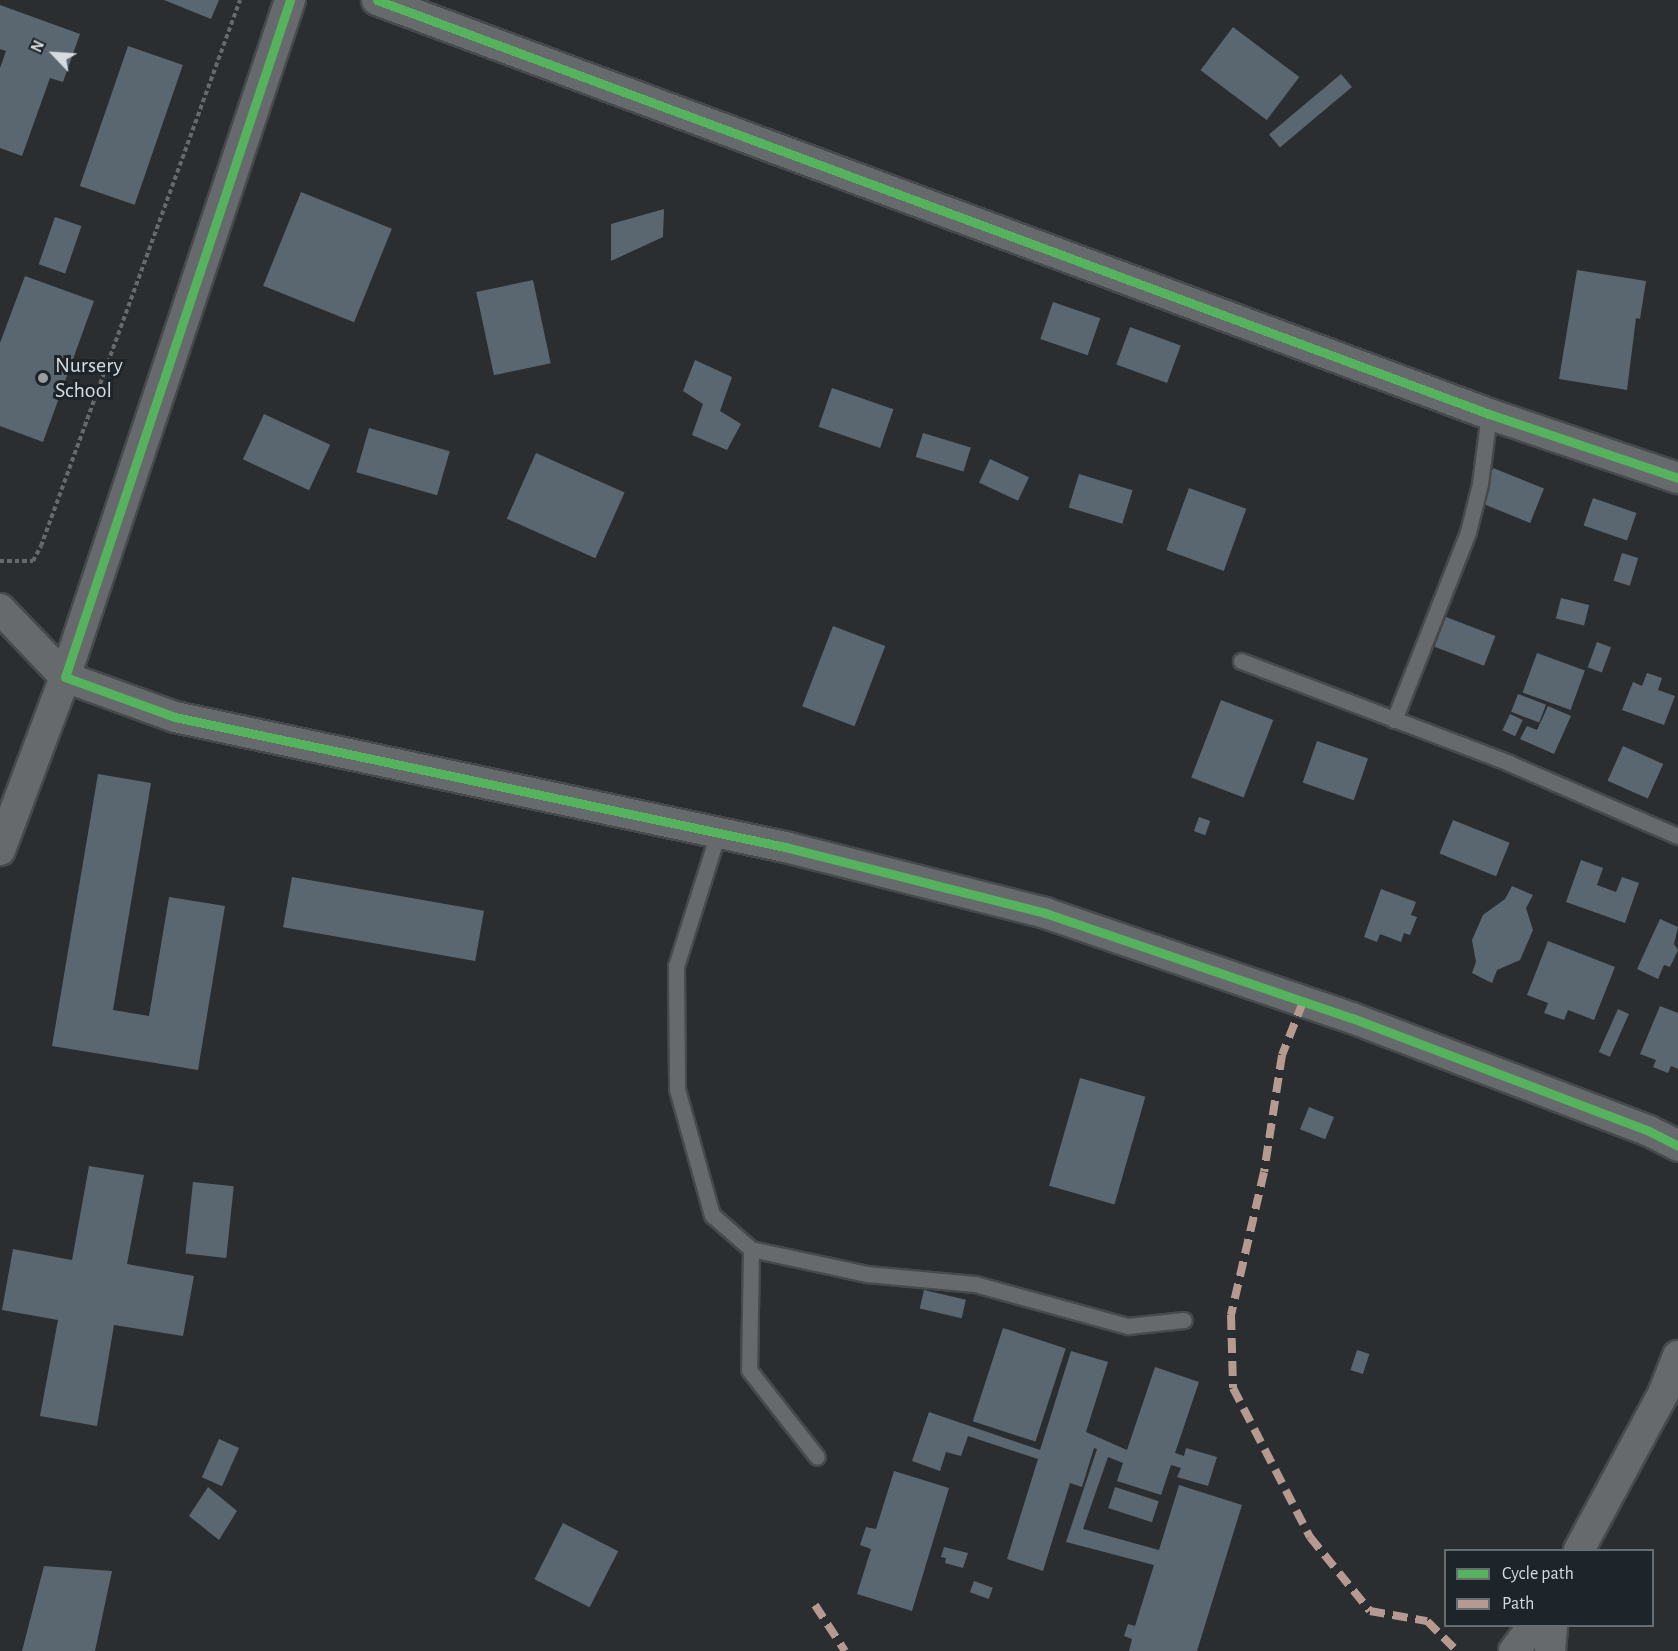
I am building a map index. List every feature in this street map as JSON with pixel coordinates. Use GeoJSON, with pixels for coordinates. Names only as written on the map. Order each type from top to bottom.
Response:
{"type":"FeatureCollection","features":[{"type":"Feature","properties":{"kind":"street"},"geometry":{"type":"LineString","coordinates":[[0,850],[65,677],[290,0]]}},
{"type":"Feature","properties":{"kind":"street"},"geometry":{"type":"LineString","coordinates":[[377,0],[1490,414],[1678,478]]}},
{"type":"Feature","properties":{"kind":"street"},"geometry":{"type":"LineString","coordinates":[[0,609],[65,677],[175,717],[718,833],[1045,913],[1352,1018],[1649,1131],[1678,1146]]}},
{"type":"Feature","properties":{"kind":"street"},"geometry":{"type":"LineString","coordinates":[[1580,1549],[1663,1394],[1678,1356]]}},
{"type":"Feature","properties":{"kind":"street"},"geometry":{"type":"LineString","coordinates":[[1514,1651],[1532,1627]]}},
{"type":"Feature","properties":{"kind":"street"},"geometry":{"type":"LineString","coordinates":[[1550,1651],[1552,1627]]}},
{"type":"Feature","properties":{"kind":"lane"},"geometry":{"type":"LineString","coordinates":[[1394,720],[1468,532],[1480,484],[1490,414]]}},
{"type":"Feature","properties":{"kind":"lane"},"geometry":{"type":"LineString","coordinates":[[1241,661],[1509,763],[1678,836]]}},
{"type":"Feature","properties":{"kind":"lane"},"geometry":{"type":"LineString","coordinates":[[718,833],[676,966],[677,1089],[712,1215],[750,1249],[867,1274],[975,1284],[1128,1326],[1184,1320]]}},
{"type":"Feature","properties":{"kind":"lane"},"geometry":{"type":"LineString","coordinates":[[750,1249],[749,1370],[817,1457]]}},
{"type":"Feature","properties":{"kind":"path"},"geometry":{"type":"LineString","coordinates":[[0,561],[33,561],[41,546],[240,0]]}},
{"type":"Feature","properties":{"kind":"building"},"geometry":{"type":"Polygon","coordinates":[[[164,0],[219,0],[211,19],[164,0]]]}},
{"type":"Feature","properties":{"kind":"building"},"geometry":{"type":"Polygon","coordinates":[[[0,5],[80,34],[63,82],[50,78],[22,156],[0,148],[0,68],[6,51],[0,49],[0,5]]]}},
{"type":"Feature","properties":{"kind":"building"},"geometry":{"type":"Polygon","coordinates":[[[1233,27],[1299,77],[1267,120],[1201,70],[1233,27]]]}},
{"type":"Feature","properties":{"kind":"building"},"geometry":{"type":"Polygon","coordinates":[[[128,46],[183,65],[135,205],[80,186],[128,46]]]}},
{"type":"Feature","properties":{"kind":"building"},"geometry":{"type":"Polygon","coordinates":[[[1341,74],[1352,87],[1280,147],[1269,134],[1341,74]]]}},
{"type":"Feature","properties":{"kind":"building"},"geometry":{"type":"Polygon","coordinates":[[[301,192],[392,229],[354,322],[263,286],[301,192]]]}},
{"type":"Feature","properties":{"kind":"building"},"geometry":{"type":"Polygon","coordinates":[[[664,209],[663,237],[611,261],[611,224],[664,209]]]}},
{"type":"Feature","properties":{"kind":"building"},"geometry":{"type":"Polygon","coordinates":[[[55,217],[81,226],[65,273],[39,264],[55,217]]]}},
{"type":"Feature","properties":{"kind":"building"},"geometry":{"type":"Polygon","coordinates":[[[1577,270],[1646,281],[1640,319],[1636,318],[1627,390],[1559,379],[1577,270]]]}},
{"type":"Feature","properties":{"kind":"building"},"geometry":{"type":"Polygon","coordinates":[[[25,276],[94,301],[43,442],[0,426],[0,343],[25,276]]]}},
{"type":"Feature","properties":{"kind":"building"},"geometry":{"type":"Polygon","coordinates":[[[533,280],[551,363],[494,375],[476,292],[533,280]]]}},
{"type":"Feature","properties":{"kind":"building"},"geometry":{"type":"Polygon","coordinates":[[[1053,302],[1100,318],[1088,355],[1040,339],[1053,302]]]}},
{"type":"Feature","properties":{"kind":"building"},"geometry":{"type":"Polygon","coordinates":[[[1130,327],[1181,345],[1167,383],[1116,365],[1130,327]]]}},
{"type":"Feature","properties":{"kind":"building"},"geometry":{"type":"Polygon","coordinates":[[[695,360],[732,377],[720,411],[741,424],[727,450],[692,435],[703,404],[683,391],[695,360]]]}},
{"type":"Feature","properties":{"kind":"building"},"geometry":{"type":"Polygon","coordinates":[[[832,388],[893,409],[880,448],[819,427],[832,388]]]}},
{"type":"Feature","properties":{"kind":"building"},"geometry":{"type":"Polygon","coordinates":[[[264,414],[330,445],[309,490],[243,459],[264,414]]]}},
{"type":"Feature","properties":{"kind":"building"},"geometry":{"type":"Polygon","coordinates":[[[369,428],[450,451],[437,495],[356,472],[369,428]]]}},
{"type":"Feature","properties":{"kind":"building"},"geometry":{"type":"Polygon","coordinates":[[[923,433],[971,448],[964,472],[916,457],[923,433]]]}},
{"type":"Feature","properties":{"kind":"building"},"geometry":{"type":"Polygon","coordinates":[[[536,453],[625,492],[595,558],[507,519],[536,453]]]}},
{"type":"Feature","properties":{"kind":"building"},"geometry":{"type":"Polygon","coordinates":[[[990,459],[1029,477],[1018,501],[979,483],[990,459]]]}},
{"type":"Feature","properties":{"kind":"building"},"geometry":{"type":"Polygon","coordinates":[[[1493,468],[1544,489],[1530,523],[1479,502],[1493,468]]]}},
{"type":"Feature","properties":{"kind":"building"},"geometry":{"type":"Polygon","coordinates":[[[1079,474],[1133,490],[1122,524],[1069,507],[1079,474]]]}},
{"type":"Feature","properties":{"kind":"building"},"geometry":{"type":"Polygon","coordinates":[[[1189,488],[1246,509],[1224,571],[1166,550],[1189,488]]]}},
{"type":"Feature","properties":{"kind":"building"},"geometry":{"type":"Polygon","coordinates":[[[1593,498],[1636,513],[1627,540],[1584,525],[1593,498]]]}},
{"type":"Feature","properties":{"kind":"building"},"geometry":{"type":"Polygon","coordinates":[[[1622,553],[1638,558],[1630,586],[1614,581],[1622,553]]]}},
{"type":"Feature","properties":{"kind":"building"},"geometry":{"type":"Polygon","coordinates":[[[1561,598],[1589,605],[1584,625],[1556,618],[1561,598]]]}},
{"type":"Feature","properties":{"kind":"building"},"geometry":{"type":"Polygon","coordinates":[[[1446,617],[1495,636],[1484,666],[1435,647],[1446,617]]]}},
{"type":"Feature","properties":{"kind":"building"},"geometry":{"type":"Polygon","coordinates":[[[833,626],[885,646],[854,726],[802,706],[833,626]]]}},
{"type":"Feature","properties":{"kind":"building"},"geometry":{"type":"Polygon","coordinates":[[[1597,642],[1611,647],[1602,673],[1588,667],[1597,642]]]}},
{"type":"Feature","properties":{"kind":"building"},"geometry":{"type":"Polygon","coordinates":[[[1537,653],[1585,670],[1571,710],[1523,692],[1537,653]]]}},
{"type":"Feature","properties":{"kind":"building"},"geometry":{"type":"Polygon","coordinates":[[[1647,673],[1662,678],[1658,690],[1675,696],[1664,725],[1622,710],[1633,682],[1642,686],[1647,673]]]}},
{"type":"Feature","properties":{"kind":"building"},"geometry":{"type":"Polygon","coordinates":[[[1518,694],[1546,705],[1539,722],[1511,712],[1518,694]]]}},
{"type":"Feature","properties":{"kind":"building"},"geometry":{"type":"Polygon","coordinates":[[[1221,700],[1273,720],[1244,798],[1191,777],[1221,700]]]}},
{"type":"Feature","properties":{"kind":"building"},"geometry":{"type":"Polygon","coordinates":[[[1548,706],[1571,716],[1554,754],[1520,739],[1527,726],[1537,730],[1548,706]]]}},
{"type":"Feature","properties":{"kind":"building"},"geometry":{"type":"Polygon","coordinates":[[[1510,714],[1523,720],[1515,736],[1502,730],[1510,714]]]}},
{"type":"Feature","properties":{"kind":"building"},"geometry":{"type":"Polygon","coordinates":[[[1317,741],[1368,759],[1354,800],[1303,783],[1317,741]]]}},
{"type":"Feature","properties":{"kind":"building"},"geometry":{"type":"Polygon","coordinates":[[[1623,746],[1663,764],[1648,799],[1608,781],[1623,746]]]}},
{"type":"Feature","properties":{"kind":"building"},"geometry":{"type":"Polygon","coordinates":[[[98,774],[151,783],[113,1010],[149,1016],[169,897],[225,906],[198,1070],[52,1046],[98,774]]]}},
{"type":"Feature","properties":{"kind":"building"},"geometry":{"type":"Polygon","coordinates":[[[1199,817],[1210,821],[1205,835],[1194,831],[1199,817]]]}},
{"type":"Feature","properties":{"kind":"building"},"geometry":{"type":"Polygon","coordinates":[[[1453,820],[1510,843],[1496,876],[1440,853],[1453,820]]]}},
{"type":"Feature","properties":{"kind":"building"},"geometry":{"type":"Polygon","coordinates":[[[1581,860],[1603,868],[1597,885],[1616,892],[1622,877],[1639,883],[1625,923],[1566,902],[1581,860]]]}},
{"type":"Feature","properties":{"kind":"building"},"geometry":{"type":"Polygon","coordinates":[[[292,877],[484,911],[475,961],[283,927],[292,877]]]}},
{"type":"Feature","properties":{"kind":"building"},"geometry":{"type":"Polygon","coordinates":[[[1512,886],[1533,895],[1526,908],[1533,930],[1520,960],[1497,970],[1492,983],[1472,973],[1476,962],[1472,940],[1483,915],[1505,899],[1512,886]]]}},
{"type":"Feature","properties":{"kind":"building"},"geometry":{"type":"Polygon","coordinates":[[[1381,889],[1416,902],[1411,915],[1417,917],[1410,935],[1404,933],[1401,942],[1380,934],[1377,942],[1364,937],[1381,889]]]}},
{"type":"Feature","properties":{"kind":"building"},"geometry":{"type":"Polygon","coordinates":[[[1660,919],[1678,927],[1674,944],[1678,950],[1670,967],[1664,965],[1658,979],[1637,969],[1660,919]]]}},
{"type":"Feature","properties":{"kind":"building"},"geometry":{"type":"Polygon","coordinates":[[[1548,941],[1615,967],[1594,1020],[1568,1010],[1564,1020],[1544,1013],[1548,1003],[1527,995],[1548,941]]]}},
{"type":"Feature","properties":{"kind":"building"},"geometry":{"type":"Polygon","coordinates":[[[1660,1006],[1678,1013],[1678,1069],[1671,1066],[1668,1073],[1653,1067],[1656,1060],[1640,1054],[1660,1006]]]}},
{"type":"Feature","properties":{"kind":"building"},"geometry":{"type":"Polygon","coordinates":[[[1618,1009],[1629,1014],[1610,1057],[1599,1052],[1618,1009]]]}},
{"type":"Feature","properties":{"kind":"building"},"geometry":{"type":"Polygon","coordinates":[[[1080,1078],[1145,1097],[1114,1204],[1049,1186],[1080,1078]]]}},
{"type":"Feature","properties":{"kind":"building"},"geometry":{"type":"Polygon","coordinates":[[[1309,1107],[1334,1117],[1325,1139],[1300,1129],[1309,1107]]]}},
{"type":"Feature","properties":{"kind":"building"},"geometry":{"type":"Polygon","coordinates":[[[89,1166],[144,1175],[127,1264],[194,1276],[183,1336],[114,1325],[97,1426],[40,1416],[58,1320],[2,1310],[13,1249],[72,1260],[89,1166]]]}},
{"type":"Feature","properties":{"kind":"building"},"geometry":{"type":"Polygon","coordinates":[[[193,1182],[234,1186],[226,1258],[185,1254],[193,1182]]]}},
{"type":"Feature","properties":{"kind":"building"},"geometry":{"type":"Polygon","coordinates":[[[924,1290],[966,1300],[962,1318],[920,1309],[924,1290]]]}},
{"type":"Feature","properties":{"kind":"building"},"geometry":{"type":"Polygon","coordinates":[[[1003,1328],[1066,1348],[1035,1442],[973,1421],[1003,1328]]]}},
{"type":"Feature","properties":{"kind":"building"},"geometry":{"type":"Polygon","coordinates":[[[1357,1350],[1369,1354],[1363,1374],[1351,1370],[1357,1350]]]}},
{"type":"Feature","properties":{"kind":"building"},"geometry":{"type":"Polygon","coordinates":[[[1071,1351],[1108,1362],[1086,1432],[1127,1450],[1155,1367],[1199,1382],[1175,1453],[1184,1456],[1186,1448],[1217,1457],[1208,1486],[1177,1477],[1181,1468],[1171,1465],[1161,1495],[1117,1481],[1123,1463],[1108,1457],[1083,1529],[1159,1550],[1179,1485],[1242,1505],[1197,1651],[1129,1651],[1132,1639],[1124,1636],[1128,1624],[1135,1626],[1154,1565],[1066,1542],[1097,1449],[1094,1448],[1082,1487],[1070,1483],[1043,1571],[1007,1559],[1038,1459],[968,1436],[961,1456],[946,1452],[940,1471],[912,1461],[929,1412],[1040,1450],[1071,1351]]]}},
{"type":"Feature","properties":{"kind":"building"},"geometry":{"type":"Polygon","coordinates":[[[219,1439],[239,1448],[222,1486],[202,1477],[219,1439]]]}},
{"type":"Feature","properties":{"kind":"building"},"geometry":{"type":"Polygon","coordinates":[[[894,1471],[949,1488],[912,1611],[857,1594],[871,1549],[860,1545],[866,1527],[876,1529],[894,1471]]]}},
{"type":"Feature","properties":{"kind":"building"},"geometry":{"type":"Polygon","coordinates":[[[208,1487],[237,1511],[219,1540],[189,1516],[208,1487]]]}},
{"type":"Feature","properties":{"kind":"building"},"geometry":{"type":"Polygon","coordinates":[[[1115,1487],[1159,1501],[1152,1522],[1108,1508],[1115,1487]]]}},
{"type":"Feature","properties":{"kind":"building"},"geometry":{"type":"Polygon","coordinates":[[[563,1523],[618,1551],[590,1607],[534,1579],[563,1523]]]}},
{"type":"Feature","properties":{"kind":"building"},"geometry":{"type":"Polygon","coordinates":[[[944,1547],[968,1553],[963,1568],[945,1563],[946,1558],[941,1557],[944,1547]]]}},
{"type":"Feature","properties":{"kind":"building"},"geometry":{"type":"Polygon","coordinates":[[[44,1566],[112,1571],[95,1651],[22,1651],[44,1566]]]}},
{"type":"Feature","properties":{"kind":"building"},"geometry":{"type":"Polygon","coordinates":[[[974,1581],[993,1588],[989,1599],[970,1592],[974,1581]]]}},
{"type":"Feature","properties":{"kind":"marked path"},"geometry":{"type":"LineString","coordinates":[[1303,1002],[1282,1055],[1264,1172],[1231,1315],[1233,1388],[1310,1537],[1370,1611],[1427,1621],[1457,1651]]}},
{"type":"Feature","properties":{"kind":"marked path"},"geometry":{"type":"LineString","coordinates":[[815,1605],[845,1651]]}},
{"type":"Feature","properties":{"kind":"cycle path"},"geometry":{"type":"LineString","coordinates":[[290,0],[65,677],[175,717],[785,847],[1045,913],[1352,1018],[1649,1131],[1678,1146]]}},
{"type":"Feature","properties":{"kind":"cycle path"},"geometry":{"type":"LineString","coordinates":[[377,0],[1489,414],[1678,478]]}},
{"type":"Feature","properties":{"kind":"place","name":"Nursery School"},"geometry":{"type":"Point","coordinates":[43,378]}}]}
